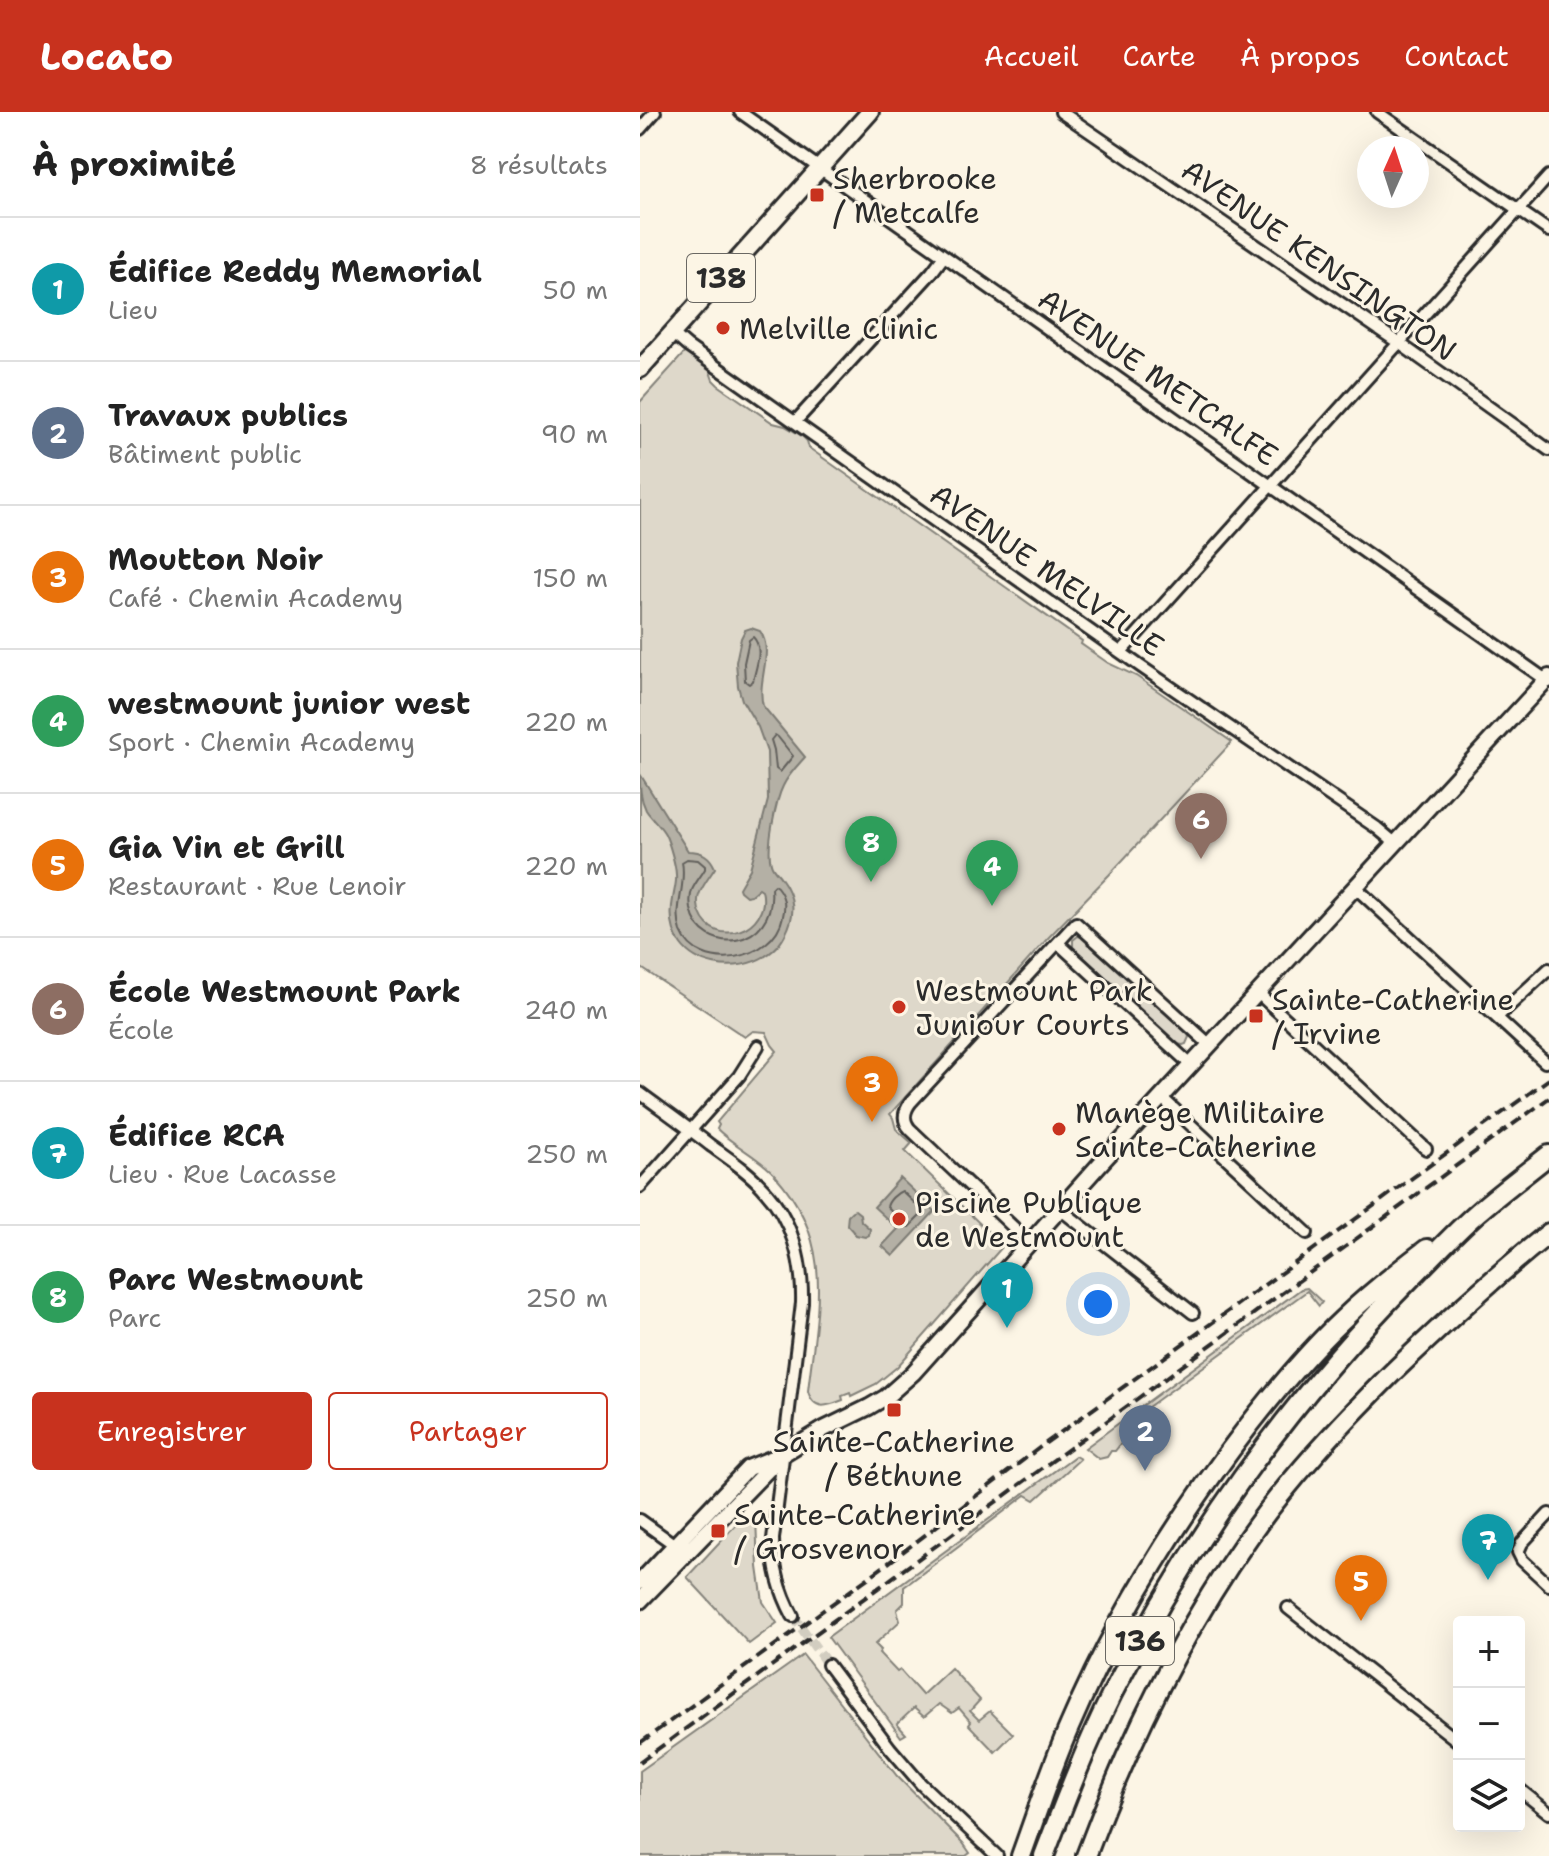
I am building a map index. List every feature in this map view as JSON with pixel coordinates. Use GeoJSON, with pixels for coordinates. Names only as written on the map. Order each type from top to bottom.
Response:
{"type":"FeatureCollection","features":[{"type":"Feature","properties":{"kind":"highway","name":"136"},"geometry":{"type":"LineString","coordinates":[[1044,1856],[1076,1773],[1111,1696],[1161,1602],[1211,1522],[1259,1454],[1377,1312],[1478,1212],[1549,1155]]}},
{"type":"Feature","properties":{"kind":"highway"},"geometry":{"type":"LineString","coordinates":[[1023,1850],[1066,1735],[1094,1675],[1150,1570],[1220,1464],[1275,1392],[1342,1319],[1403,1267],[1478,1212]]}},
{"type":"Feature","properties":{"kind":"highway","name":"136"},"geometry":{"type":"LineString","coordinates":[[1086,1856],[1157,1694],[1193,1626],[1248,1537],[1352,1413],[1457,1311],[1549,1233]]}},
{"type":"Feature","properties":{"kind":"main road","name":"138"},"geometry":{"type":"LineString","coordinates":[[640,369],[870,112]]}},
{"type":"Feature","properties":{"kind":"main road"},"geometry":{"type":"LineString","coordinates":[[640,1582],[745,1470],[783,1454],[878,1402],[899,1386],[1161,1097],[1548,680]]}},
{"type":"Feature","properties":{"kind":"main road"},"geometry":{"type":"LineString","coordinates":[[640,1601],[783,1454]]}},
{"type":"Feature","properties":{"kind":"street"},"geometry":{"type":"LineString","coordinates":[[640,129],[655,112]]}},
{"type":"Feature","properties":{"kind":"street","name":"AVENUE METCALFE"},"geometry":{"type":"LineString","coordinates":[[740,112],[1548,680]]}},
{"type":"Feature","properties":{"kind":"street","name":"AVENUE KENSINGTON"},"geometry":{"type":"LineString","coordinates":[[1061,112],[1399,343],[1549,450]]}},
{"type":"Feature","properties":{"kind":"street"},"geometry":{"type":"LineString","coordinates":[[1377,112],[1549,231]]}},
{"type":"Feature","properties":{"kind":"street"},"geometry":{"type":"LineString","coordinates":[[1121,652],[1549,176]]}},
{"type":"Feature","properties":{"kind":"street"},"geometry":{"type":"LineString","coordinates":[[795,422],[944,256]]}},
{"type":"Feature","properties":{"kind":"street","name":"AVENUE MELVILLE"},"geometry":{"type":"LineString","coordinates":[[672,333],[1395,843]]}},
{"type":"Feature","properties":{"kind":"street"},"geometry":{"type":"LineString","coordinates":[[1355,887],[1545,1062]]}},
{"type":"Feature","properties":{"kind":"street"},"geometry":{"type":"LineString","coordinates":[[1029,1242],[910,1129],[905,1122],[906,1110],[911,1102],[1076,923],[1210,1045]]}},
{"type":"Feature","properties":{"kind":"street"},"geometry":{"type":"LineString","coordinates":[[1058,943],[1191,1065]]}},
{"type":"Feature","properties":{"kind":"street"},"geometry":{"type":"LineString","coordinates":[[1497,1017],[1549,969]]}},
{"type":"Feature","properties":{"kind":"street"},"geometry":{"type":"LineString","coordinates":[[1258,993],[1426,1149]]}},
{"type":"Feature","properties":{"kind":"street"},"geometry":{"type":"LineString","coordinates":[[640,1187],[739,1076],[758,1046]]}},
{"type":"Feature","properties":{"kind":"street"},"geometry":{"type":"LineString","coordinates":[[640,1093],[764,1188],[784,1218],[798,1252],[802,1303],[773,1550],[780,1588],[793,1616]]}},
{"type":"Feature","properties":{"kind":"street"},"geometry":{"type":"LineString","coordinates":[[1161,1097],[1307,1233]]}},
{"type":"Feature","properties":{"kind":"street"},"geometry":{"type":"LineString","coordinates":[[1060,1209],[1193,1313]]}},
{"type":"Feature","properties":{"kind":"street"},"geometry":{"type":"LineString","coordinates":[[1549,1514],[1522,1543],[1518,1552],[1522,1560],[1549,1585]]}},
{"type":"Feature","properties":{"kind":"street"},"geometry":{"type":"LineString","coordinates":[[640,1520],[675,1545]]}},
{"type":"Feature","properties":{"kind":"street"},"geometry":{"type":"LineString","coordinates":[[1288,1608],[1453,1737]]}},
{"type":"Feature","properties":{"kind":"street"},"geometry":{"type":"LineString","coordinates":[[828,1665],[921,1784],[997,1856]]}},
{"type":"Feature","properties":{"kind":"street"},"geometry":{"type":"LineString","coordinates":[[1525,1794],[1549,1813]]}},
{"type":"Feature","properties":{"kind":"shaded area"},"geometry":{"type":"Polygon","coordinates":[[[685,352],[709,369],[718,385],[773,423],[802,436],[809,448],[1082,641],[1081,644],[1108,663],[1136,676],[1232,742],[1048,938],[890,1114],[896,1129],[912,1143],[905,1151],[1003,1246],[897,1367],[876,1384],[822,1406],[814,1402],[808,1391],[818,1278],[815,1252],[807,1226],[794,1200],[775,1175],[717,1129],[717,1122],[777,1051],[766,1032],[753,1031],[745,1037],[640,967],[640,402],[685,352]]]}},
{"type":"Feature","properties":{"kind":"shaded area"},"geometry":{"type":"Polygon","coordinates":[[[1078,936],[1188,1034],[1186,1044],[1177,1044],[1073,947],[1073,940],[1078,936]]]}},
{"type":"Feature","properties":{"kind":"shaded area"},"geometry":{"type":"Polygon","coordinates":[[[1307,1288],[1322,1302],[1319,1306],[1307,1291],[1144,1410],[1146,1412],[1107,1457],[1099,1459],[1085,1448],[1301,1289],[1307,1288]]]}},
{"type":"Feature","properties":{"kind":"shaded area"},"geometry":{"type":"Polygon","coordinates":[[[1075,1456],[1080,1459],[1035,1500],[1026,1495],[904,1587],[904,1603],[897,1610],[900,1621],[875,1644],[881,1650],[879,1653],[897,1672],[900,1670],[922,1695],[951,1668],[980,1700],[970,1711],[979,1720],[990,1711],[1013,1734],[995,1752],[969,1725],[971,1722],[959,1708],[952,1713],[939,1704],[924,1717],[914,1708],[897,1724],[906,1734],[901,1737],[828,1637],[1075,1456]]]}},
{"type":"Feature","properties":{"kind":"shaded area"},"geometry":{"type":"Polygon","coordinates":[[[756,1518],[763,1602],[777,1623],[749,1644],[687,1577],[741,1519],[756,1518]]]}},
{"type":"Feature","properties":{"kind":"shaded area"},"geometry":{"type":"Polygon","coordinates":[[[803,1655],[897,1776],[970,1853],[966,1856],[640,1856],[640,1771],[803,1655]]]}},
{"type":"Feature","properties":{"kind":"water"},"geometry":{"type":"Polygon","coordinates":[[[745,630],[760,631],[766,648],[761,696],[763,706],[805,757],[787,778],[780,793],[770,847],[772,865],[789,892],[792,913],[785,935],[773,951],[755,961],[735,965],[714,964],[696,957],[681,944],[673,925],[675,866],[665,834],[644,806],[640,774],[688,851],[705,855],[715,868],[698,899],[700,913],[707,924],[717,931],[728,933],[750,925],[763,904],[762,890],[759,888],[746,896],[739,888],[750,869],[768,800],[767,752],[738,686],[736,662],[741,638],[745,630]]]}},
{"type":"Feature","properties":{"kind":"water"},"geometry":{"type":"Polygon","coordinates":[[[900,1178],[935,1211],[893,1256],[882,1246],[898,1229],[874,1207],[900,1178]]]}},
{"type":"Feature","properties":{"kind":"water"},"geometry":{"type":"Polygon","coordinates":[[[855,1210],[870,1229],[865,1237],[856,1235],[847,1225],[848,1215],[855,1210]]]}},
{"type":"Feature","properties":{"kind":"tunnel"},"geometry":{"type":"LineString","coordinates":[[793,1616],[828,1665]]}},
{"type":"Feature","properties":{"kind":"railway"},"geometry":{"type":"LineString","coordinates":[[640,1743],[887,1564],[1039,1448],[1549,1079]]}},
{"type":"Feature","properties":{"kind":"railway"},"geometry":{"type":"LineString","coordinates":[[640,1762],[1549,1098]]}},
{"type":"Feature","properties":{"kind":"place","name":"Sherbrooke / Metcalfe"},"geometry":{"type":"Point","coordinates":[817,195]}},
{"type":"Feature","properties":{"kind":"place","name":"Melville Clinic"},"geometry":{"type":"Point","coordinates":[723,328]}},
{"type":"Feature","properties":{"kind":"place","name":"École Westmount Park"},"geometry":{"type":"Point","coordinates":[1201,859]}},
{"type":"Feature","properties":{"kind":"place","name":"Parc Westmount"},"geometry":{"type":"Point","coordinates":[871,882]}},
{"type":"Feature","properties":{"kind":"place","name":"westmount junior west"},"geometry":{"type":"Point","coordinates":[992,906]}},
{"type":"Feature","properties":{"kind":"place","name":"Westmount Park Juniour Courts"},"geometry":{"type":"Point","coordinates":[899,1007]}},
{"type":"Feature","properties":{"kind":"place","name":"Sainte-Catherine / Irvine"},"geometry":{"type":"Point","coordinates":[1256,1016]}},
{"type":"Feature","properties":{"kind":"place","name":"Moutton Noir"},"geometry":{"type":"Point","coordinates":[872,1122]}},
{"type":"Feature","properties":{"kind":"place","name":"Manège Militaire Sainte-Catherine"},"geometry":{"type":"Point","coordinates":[1059,1129]}},
{"type":"Feature","properties":{"kind":"place","name":"Piscine Publique de Westmount"},"geometry":{"type":"Point","coordinates":[899,1219]}},
{"type":"Feature","properties":{"kind":"place","name":"Édifice Reddy Memorial"},"geometry":{"type":"Point","coordinates":[1007,1328]}},
{"type":"Feature","properties":{"kind":"place","name":"Sainte-Catherine / Béthune"},"geometry":{"type":"Point","coordinates":[894,1410]}},
{"type":"Feature","properties":{"kind":"place","name":"Travaux publics"},"geometry":{"type":"Point","coordinates":[1145,1471]}},
{"type":"Feature","properties":{"kind":"place","name":"Sainte-Catherine / Grosvenor"},"geometry":{"type":"Point","coordinates":[718,1531]}},
{"type":"Feature","properties":{"kind":"place","name":"Édifice RCA"},"geometry":{"type":"Point","coordinates":[1488,1580]}},
{"type":"Feature","properties":{"kind":"place","name":"Gia Vin et Grill"},"geometry":{"type":"Point","coordinates":[1361,1621]}}]}
